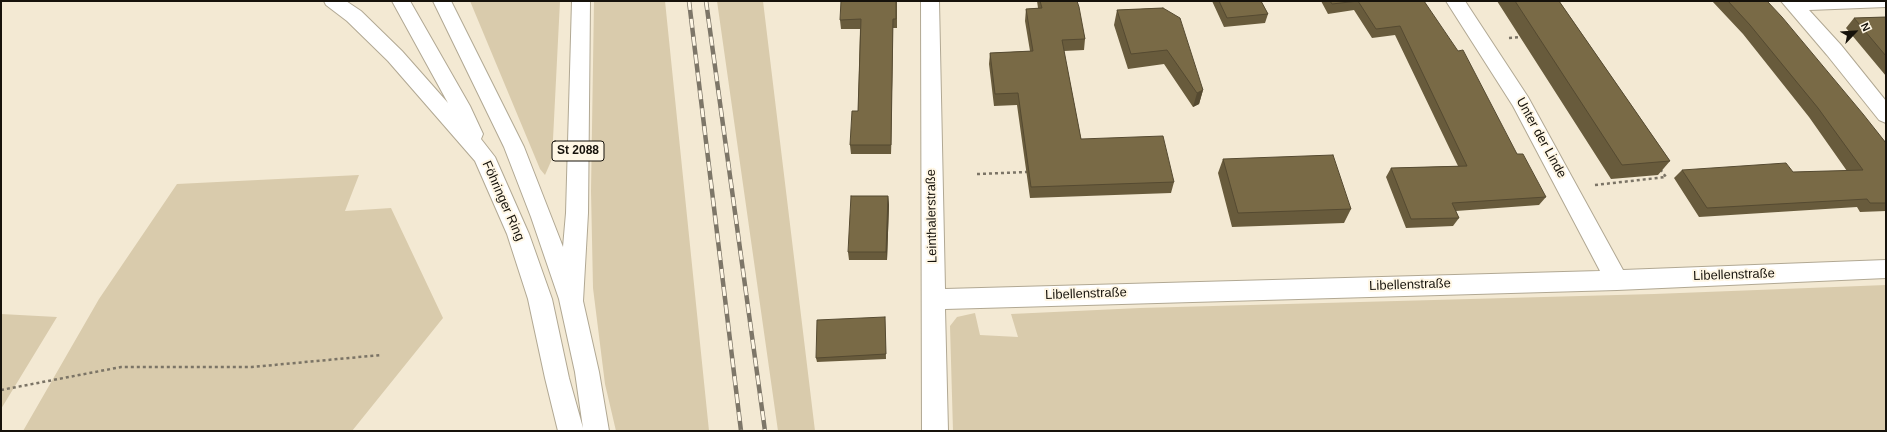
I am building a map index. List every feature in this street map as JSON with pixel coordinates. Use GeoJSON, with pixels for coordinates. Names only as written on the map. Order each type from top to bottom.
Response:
{"type":"FeatureCollection","features":[{"type":"Feature","properties":{"kind":"main road","name":"Föhringer Ring"},"geometry":{"type":"LineString","coordinates":[[333,1],[354,16],[395,56],[484,157],[518,234],[540,299],[556,378],[571,431]]}},
{"type":"Feature","properties":{"kind":"main road"},"geometry":{"type":"LineString","coordinates":[[401,1],[460,106],[484,157]]}},
{"type":"Feature","properties":{"kind":"main road"},"geometry":{"type":"LineString","coordinates":[[442,1],[514,148],[542,217],[571,301]]}},
{"type":"Feature","properties":{"kind":"main road","name":"St 2088"},"geometry":{"type":"LineString","coordinates":[[581,1],[577,213],[571,301],[588,372],[596,431]]}},
{"type":"Feature","properties":{"kind":"main road","name":"Leinthalerstraße"},"geometry":{"type":"LineString","coordinates":[[930,1],[935,431]]}},
{"type":"Feature","properties":{"kind":"main road","name":"Unter der Linde"},"geometry":{"type":"LineString","coordinates":[[1455,1],[1521,102],[1617,280]]}},
{"type":"Feature","properties":{"kind":"main road"},"geometry":{"type":"LineString","coordinates":[[1791,2],[1886,1]]}},
{"type":"Feature","properties":{"kind":"main road"},"geometry":{"type":"LineString","coordinates":[[1791,2],[1834,50],[1886,115]]}},
{"type":"Feature","properties":{"kind":"main road","name":"Libellenstraße"},"geometry":{"type":"LineString","coordinates":[[934,299],[1617,280],[1886,269]]}},
{"type":"Feature","properties":{"kind":"path"},"geometry":{"type":"LineString","coordinates":[[1505,39],[1527,37]]}},
{"type":"Feature","properties":{"kind":"path"},"geometry":{"type":"LineString","coordinates":[[1595,185],[1666,177],[1657,164]]}},
{"type":"Feature","properties":{"kind":"path"},"geometry":{"type":"LineString","coordinates":[[977,174],[1027,172]]}},
{"type":"Feature","properties":{"kind":"path"},"geometry":{"type":"LineString","coordinates":[[1,390],[121,367],[252,367],[381,355]]}},
{"type":"Feature","properties":{"kind":"shaded area"},"geometry":{"type":"Polygon","coordinates":[[[470,1],[560,1],[552,159],[545,175],[540,169],[470,1]]]}},
{"type":"Feature","properties":{"kind":"shaded area"},"geometry":{"type":"Polygon","coordinates":[[[594,1],[665,1],[709,431],[616,431],[605,384],[593,288],[591,191],[594,1]]]}},
{"type":"Feature","properties":{"kind":"shaded area"},"geometry":{"type":"Polygon","coordinates":[[[717,1],[763,1],[815,431],[778,431],[717,1]]]}},
{"type":"Feature","properties":{"kind":"shaded area"},"geometry":{"type":"Polygon","coordinates":[[[359,175],[345,211],[391,208],[443,318],[352,431],[23,431],[99,299],[177,184],[359,175]]]}},
{"type":"Feature","properties":{"kind":"shaded area"},"geometry":{"type":"Polygon","coordinates":[[[1886,285],[1886,431],[953,431],[950,326],[957,317],[975,313],[980,335],[1018,337],[1011,314],[1140,308],[1654,294],[1886,285]]]}},
{"type":"Feature","properties":{"kind":"shaded area"},"geometry":{"type":"Polygon","coordinates":[[[1,314],[57,317],[1,409],[1,314]]]}},
{"type":"Feature","properties":{"kind":"building"},"geometry":{"type":"Polygon","coordinates":[[[841,1],[896,1],[896,19],[893,19],[891,145],[850,145],[852,111],[858,111],[861,19],[840,20],[841,1]]]}},
{"type":"Feature","properties":{"kind":"building"},"geometry":{"type":"Polygon","coordinates":[[[1040,1],[1077,1],[1079,7],[1085,39],[1062,40],[1081,139],[1163,136],[1174,182],[1031,187],[1018,93],[995,94],[990,53],[1033,51],[1026,9],[1042,8],[1040,1]]]}},
{"type":"Feature","properties":{"kind":"building"},"geometry":{"type":"Polygon","coordinates":[[[1219,1],[1261,1],[1268,14],[1227,18],[1219,1]]]}},
{"type":"Feature","properties":{"kind":"building"},"geometry":{"type":"Polygon","coordinates":[[[1330,1],[1358,1],[1332,4],[1330,1]]]}},
{"type":"Feature","properties":{"kind":"building"},"geometry":{"type":"Polygon","coordinates":[[[1358,1],[1424,1],[1458,51],[1463,50],[1517,154],[1523,154],[1546,197],[1452,203],[1459,218],[1411,219],[1391,168],[1467,166],[1400,26],[1376,29],[1358,1]]]}},
{"type":"Feature","properties":{"kind":"building"},"geometry":{"type":"Polygon","coordinates":[[[1515,1],[1559,1],[1670,161],[1622,165],[1515,1]]]}},
{"type":"Feature","properties":{"kind":"building"},"geometry":{"type":"Polygon","coordinates":[[[1728,1],[1767,1],[1782,17],[1886,143],[1886,203],[1870,203],[1867,199],[1707,208],[1682,170],[1786,163],[1793,172],[1863,170],[1818,108],[1750,25],[1728,1]]]}},
{"type":"Feature","properties":{"kind":"building"},"geometry":{"type":"Polygon","coordinates":[[[1163,8],[1180,18],[1203,90],[1197,93],[1167,50],[1131,54],[1117,10],[1163,8]]]}},
{"type":"Feature","properties":{"kind":"building"},"geometry":{"type":"Polygon","coordinates":[[[1886,17],[1886,56],[1854,18],[1886,17]]]}},
{"type":"Feature","properties":{"kind":"building"},"geometry":{"type":"Polygon","coordinates":[[[1333,155],[1351,209],[1238,213],[1223,159],[1333,155]]]}},
{"type":"Feature","properties":{"kind":"building"},"geometry":{"type":"Polygon","coordinates":[[[851,196],[888,196],[886,252],[848,252],[851,196]]]}},
{"type":"Feature","properties":{"kind":"building"},"geometry":{"type":"Polygon","coordinates":[[[885,317],[886,354],[816,358],[817,320],[885,317]]]}},
{"type":"Feature","properties":{"kind":"railway"},"geometry":{"type":"LineString","coordinates":[[689,1],[741,431]]}},
{"type":"Feature","properties":{"kind":"railway"},"geometry":{"type":"LineString","coordinates":[[706,1],[765,431]]}}]}
